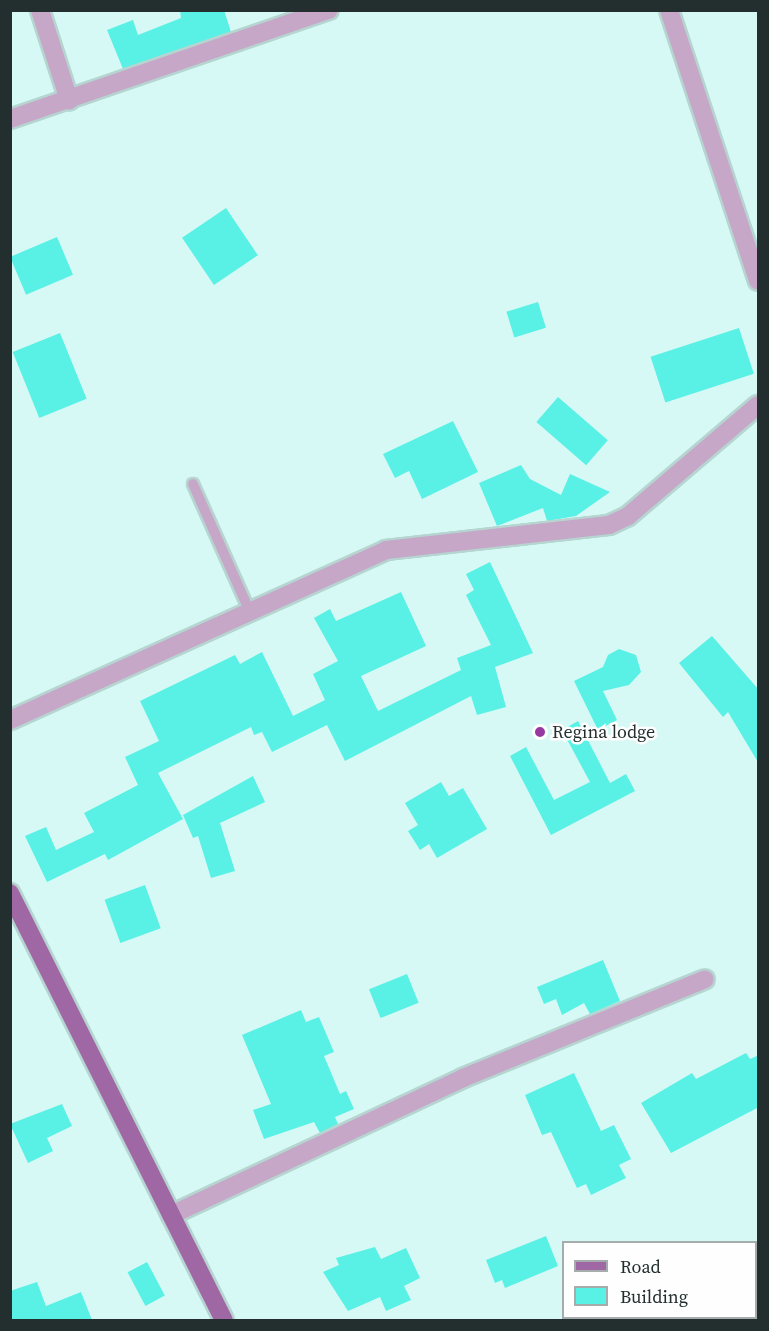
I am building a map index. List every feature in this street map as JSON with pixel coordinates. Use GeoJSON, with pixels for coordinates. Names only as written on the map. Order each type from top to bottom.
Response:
{"type":"FeatureCollection","features":[{"type":"Feature","properties":{"kind":"main road"},"geometry":{"type":"LineString","coordinates":[[13,903],[224,1320]]}},
{"type":"Feature","properties":{"kind":"street"},"geometry":{"type":"LineString","coordinates":[[40,10],[69,100]]}},
{"type":"Feature","properties":{"kind":"street"},"geometry":{"type":"LineString","coordinates":[[10,119],[329,10]]}},
{"type":"Feature","properties":{"kind":"street"},"geometry":{"type":"LineString","coordinates":[[669,10],[759,281]]}},
{"type":"Feature","properties":{"kind":"street"},"geometry":{"type":"LineString","coordinates":[[10,720],[408,543],[609,525],[628,516],[759,405]]}},
{"type":"Feature","properties":{"kind":"street"},"geometry":{"type":"LineString","coordinates":[[171,1215],[462,1078],[705,979]]}},
{"type":"Feature","properties":{"kind":"lane"},"geometry":{"type":"LineString","coordinates":[[193,484],[250,612]]}},
{"type":"Feature","properties":{"kind":"building"},"geometry":{"type":"Polygon","coordinates":[[[180,10],[224,10],[231,32],[123,69],[107,30],[133,20],[138,35],[181,18],[180,10]]]}},
{"type":"Feature","properties":{"kind":"building"},"geometry":{"type":"Polygon","coordinates":[[[226,208],[258,255],[214,285],[182,238],[226,208]]]}},
{"type":"Feature","properties":{"kind":"building"},"geometry":{"type":"Polygon","coordinates":[[[57,237],[73,275],[26,295],[10,257],[57,237]]]}},
{"type":"Feature","properties":{"kind":"building"},"geometry":{"type":"Polygon","coordinates":[[[538,302],[546,328],[514,337],[506,312],[538,302]]]}},
{"type":"Feature","properties":{"kind":"building"},"geometry":{"type":"Polygon","coordinates":[[[739,328],[754,374],[665,402],[651,357],[739,328]]]}},
{"type":"Feature","properties":{"kind":"building"},"geometry":{"type":"Polygon","coordinates":[[[60,333],[87,399],[39,418],[13,352],[60,333]]]}},
{"type":"Feature","properties":{"kind":"building"},"geometry":{"type":"Polygon","coordinates":[[[558,397],[608,440],[586,465],[536,422],[558,397]]]}},
{"type":"Feature","properties":{"kind":"building"},"geometry":{"type":"Polygon","coordinates":[[[453,421],[478,472],[422,499],[409,471],[395,478],[383,454],[453,421]]]}},
{"type":"Feature","properties":{"kind":"building"},"geometry":{"type":"Polygon","coordinates":[[[521,465],[530,479],[561,495],[570,474],[610,492],[576,516],[547,521],[543,508],[497,526],[479,483],[521,465]]]}},
{"type":"Feature","properties":{"kind":"building"},"geometry":{"type":"Polygon","coordinates":[[[490,562],[533,653],[495,667],[506,707],[477,715],[471,696],[345,761],[327,725],[272,752],[262,732],[254,735],[251,727],[158,773],[183,819],[108,860],[105,854],[47,882],[25,836],[46,827],[56,850],[94,832],[84,813],[138,785],[125,757],[159,741],[140,701],[235,655],[240,664],[262,652],[293,716],[325,700],[313,674],[338,661],[314,618],[330,609],[336,621],[401,592],[426,646],[361,676],[378,711],[461,670],[457,658],[491,645],[466,595],[474,590],[466,574],[490,562]]]}},
{"type":"Feature","properties":{"kind":"building"},"geometry":{"type":"Polygon","coordinates":[[[712,636],[759,690],[759,764],[728,712],[723,717],[679,663],[712,636]]]}},
{"type":"Feature","properties":{"kind":"building"},"geometry":{"type":"Polygon","coordinates":[[[619,649],[636,655],[641,672],[629,685],[603,691],[617,720],[598,730],[574,681],[603,667],[608,655],[619,649]]]}},
{"type":"Feature","properties":{"kind":"building"},"geometry":{"type":"Polygon","coordinates":[[[578,721],[610,783],[626,774],[635,791],[551,835],[510,756],[526,747],[554,800],[590,782],[562,730],[578,721]]]}},
{"type":"Feature","properties":{"kind":"building"},"geometry":{"type":"Polygon","coordinates":[[[253,776],[265,802],[220,823],[235,871],[211,878],[198,836],[193,838],[183,815],[253,776]]]}},
{"type":"Feature","properties":{"kind":"building"},"geometry":{"type":"Polygon","coordinates":[[[441,782],[449,796],[463,788],[487,829],[437,858],[429,844],[420,850],[408,831],[418,825],[405,803],[441,782]]]}},
{"type":"Feature","properties":{"kind":"building"},"geometry":{"type":"Polygon","coordinates":[[[145,885],[161,928],[120,943],[105,900],[145,885]]]}},
{"type":"Feature","properties":{"kind":"building"},"geometry":{"type":"Polygon","coordinates":[[[603,960],[620,1001],[590,1014],[584,1003],[562,1015],[556,999],[544,1004],[537,987],[603,960]]]}},
{"type":"Feature","properties":{"kind":"building"},"geometry":{"type":"Polygon","coordinates":[[[407,974],[419,1003],[381,1018],[369,989],[407,974]]]}},
{"type":"Feature","properties":{"kind":"building"},"geometry":{"type":"Polygon","coordinates":[[[301,1010],[306,1022],[319,1017],[334,1052],[324,1056],[340,1094],[346,1091],[354,1109],[335,1117],[338,1124],[320,1133],[314,1122],[264,1139],[253,1110],[271,1104],[242,1035],[301,1010]]]}},
{"type":"Feature","properties":{"kind":"building"},"geometry":{"type":"Polygon","coordinates":[[[746,1053],[750,1059],[759,1055],[759,1107],[671,1153],[641,1103],[692,1073],[696,1079],[746,1053]]]}},
{"type":"Feature","properties":{"kind":"building"},"geometry":{"type":"Polygon","coordinates":[[[574,1073],[601,1131],[614,1125],[631,1159],[619,1165],[626,1178],[591,1195],[586,1184],[577,1188],[551,1132],[542,1135],[525,1095],[574,1073]]]}},
{"type":"Feature","properties":{"kind":"building"},"geometry":{"type":"Polygon","coordinates":[[[62,1104],[72,1126],[47,1138],[53,1151],[28,1163],[10,1124],[62,1104]]]}},
{"type":"Feature","properties":{"kind":"building"},"geometry":{"type":"Polygon","coordinates":[[[546,1236],[558,1266],[505,1288],[502,1280],[495,1283],[486,1260],[546,1236]]]}},
{"type":"Feature","properties":{"kind":"building"},"geometry":{"type":"Polygon","coordinates":[[[375,1247],[381,1259],[406,1248],[420,1278],[404,1286],[411,1300],[386,1311],[380,1297],[348,1311],[323,1272],[339,1265],[336,1258],[375,1247]]]}},
{"type":"Feature","properties":{"kind":"building"},"geometry":{"type":"Polygon","coordinates":[[[147,1262],[165,1296],[145,1306],[128,1272],[147,1262]]]}},
{"type":"Feature","properties":{"kind":"building"},"geometry":{"type":"Polygon","coordinates":[[[37,1282],[46,1306],[81,1292],[92,1320],[10,1320],[10,1291],[37,1282]]]}},
{"type":"Feature","properties":{"kind":"place","name":"Regina lodge"},"geometry":{"type":"Point","coordinates":[540,732]}}]}
